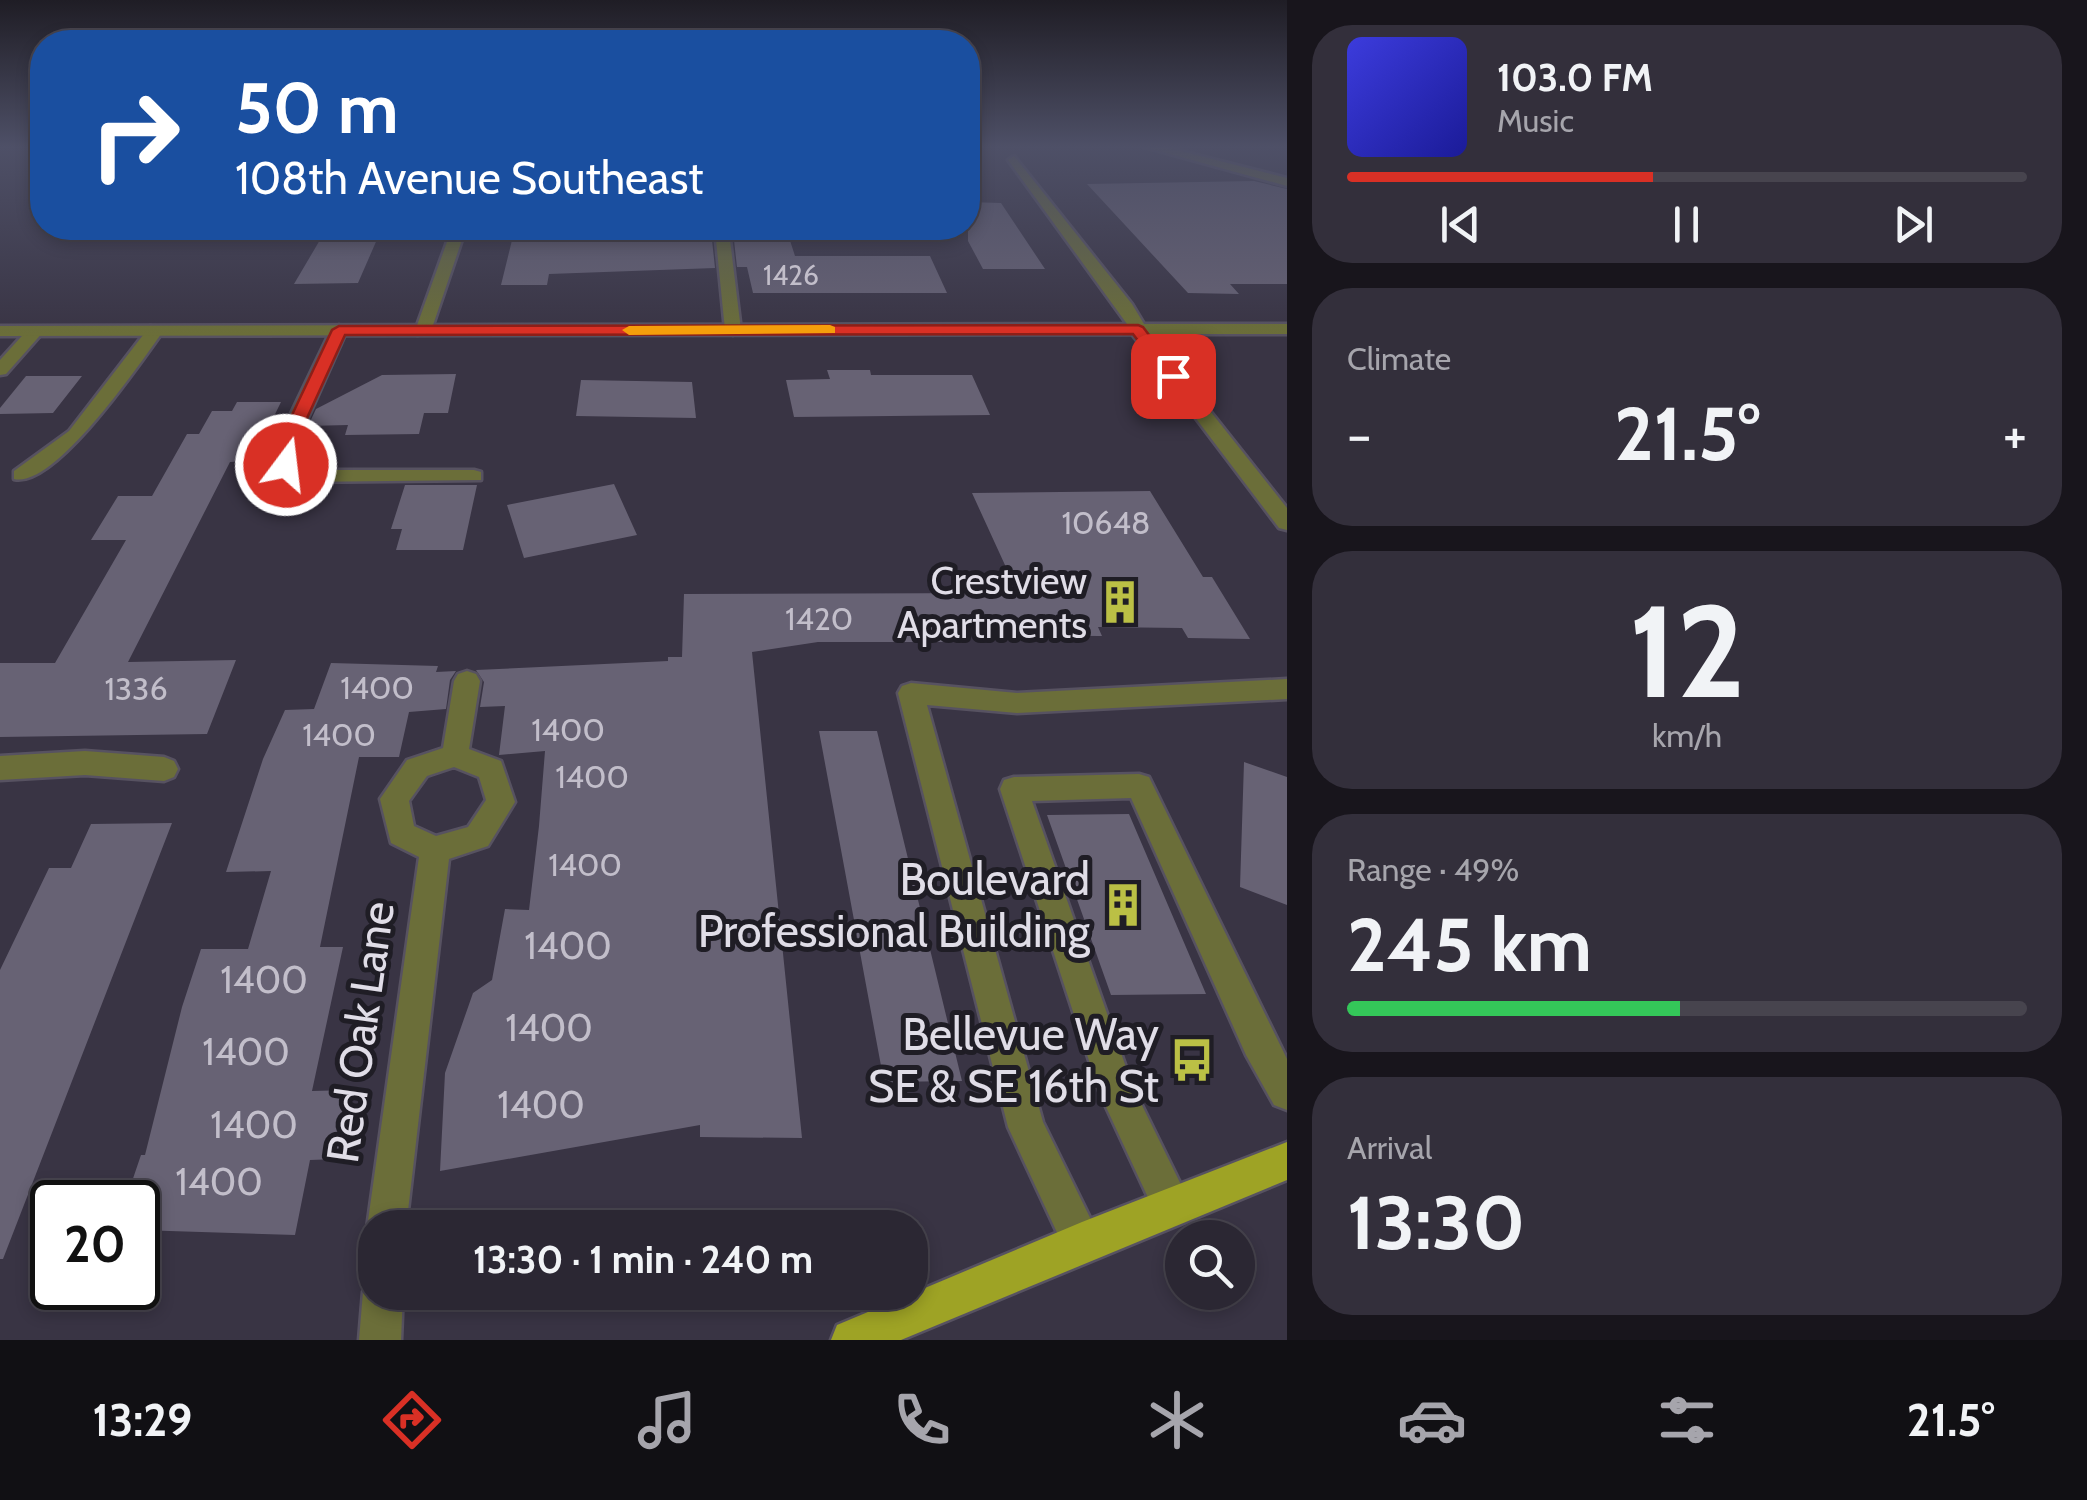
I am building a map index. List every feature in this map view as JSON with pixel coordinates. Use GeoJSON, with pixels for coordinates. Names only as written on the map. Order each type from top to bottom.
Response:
{"type":"FeatureCollection","features":[{"type":"Feature","properties":{"kind":"main road"},"geometry":{"type":"LineString","coordinates":[[866,1337],[1082,1242],[1287,1161]]}},
{"type":"Feature","properties":{"kind":"street"},"geometry":{"type":"LineString","coordinates":[[1051,209],[1126,307],[1138,330],[1287,523]]}},
{"type":"Feature","properties":{"kind":"street"},"geometry":{"type":"LineString","coordinates":[[423,331],[455,240]]}},
{"type":"Feature","properties":{"kind":"street"},"geometry":{"type":"LineString","coordinates":[[723,240],[733,330]]}},
{"type":"Feature","properties":{"kind":"street"},"geometry":{"type":"LineString","coordinates":[[0,331],[1287,329]]}},
{"type":"Feature","properties":{"kind":"street"},"geometry":{"type":"LineString","coordinates":[[22,475],[76,435],[156,330]]}},
{"type":"Feature","properties":{"kind":"street"},"geometry":{"type":"LineString","coordinates":[[339,330],[284,451],[286,465],[297,476],[474,476]]}},
{"type":"Feature","properties":{"kind":"street"},"geometry":{"type":"LineString","coordinates":[[0,370],[36,331]]}},
{"type":"Feature","properties":{"kind":"street"},"geometry":{"type":"LineString","coordinates":[[455,755],[466,681]]}},
{"type":"Feature","properties":{"kind":"street"},"geometry":{"type":"LineString","coordinates":[[1082,1242],[1026,1127],[911,693],[1016,703],[1287,689]]}},
{"type":"Feature","properties":{"kind":"street"},"geometry":{"type":"LineString","coordinates":[[455,755],[491,768],[502,802],[478,837],[435,850],[400,834],[394,799],[416,768],[455,755]]}},
{"type":"Feature","properties":{"kind":"street"},"geometry":{"type":"LineString","coordinates":[[1,771],[85,763],[164,769]]}},
{"type":"Feature","properties":{"kind":"street"},"geometry":{"type":"LineString","coordinates":[[1172,1205],[1118,1094],[1014,788],[1139,786],[1258,1043],[1287,1092]]}},
{"type":"Feature","properties":{"kind":"street","name":"Red Oak Lane"},"geometry":{"type":"LineString","coordinates":[[388,1210],[435,850]]}},
{"type":"Feature","properties":{"kind":"street"},"geometry":{"type":"LineString","coordinates":[[380,1340],[382,1310]]}},
{"type":"Feature","properties":{"kind":"building"},"geometry":{"type":"Polygon","coordinates":[[[980,209],[1005,209],[1045,269],[983,269],[968,241],[980,240],[980,209]]]}},
{"type":"Feature","properties":{"kind":"building"},"geometry":{"type":"Polygon","coordinates":[[[1110,209],[1287,209],[1287,284],[1230,284],[1239,294],[1188,293],[1110,209]]]}},
{"type":"Feature","properties":{"kind":"building"},"geometry":{"type":"Polygon","coordinates":[[[320,240],[377,240],[358,283],[294,284],[320,240]]]}},
{"type":"Feature","properties":{"kind":"building"},"geometry":{"type":"Polygon","coordinates":[[[512,240],[712,240],[715,268],[549,274],[547,285],[501,285],[512,240]]]}},
{"type":"Feature","properties":{"kind":"building"},"geometry":{"type":"Polygon","coordinates":[[[734,240],[790,240],[795,256],[930,256],[947,293],[753,293],[747,267],[737,267],[734,240]]]}},
{"type":"Feature","properties":{"kind":"building"},"geometry":{"type":"Polygon","coordinates":[[[827,370],[870,370],[871,375],[972,375],[990,415],[794,417],[786,380],[830,379],[827,370]]]}},
{"type":"Feature","properties":{"kind":"building"},"geometry":{"type":"Polygon","coordinates":[[[456,374],[448,413],[424,413],[419,434],[345,435],[348,425],[308,426],[316,409],[382,375],[456,374]]]}},
{"type":"Feature","properties":{"kind":"building"},"geometry":{"type":"Polygon","coordinates":[[[26,376],[82,376],[53,413],[0,414],[0,408],[26,376]]]}},
{"type":"Feature","properties":{"kind":"building"},"geometry":{"type":"Polygon","coordinates":[[[581,380],[692,382],[696,418],[576,416],[581,380]]]}},
{"type":"Feature","properties":{"kind":"building"},"geometry":{"type":"Polygon","coordinates":[[[237,402],[281,402],[252,461],[230,462],[128,662],[236,660],[207,734],[0,737],[0,663],[55,663],[126,540],[91,540],[118,496],[152,496],[187,434],[199,434],[212,411],[232,411],[237,402]]]}},
{"type":"Feature","properties":{"kind":"building"},"geometry":{"type":"Polygon","coordinates":[[[614,484],[637,535],[524,558],[507,505],[614,484]]]}},
{"type":"Feature","properties":{"kind":"building"},"geometry":{"type":"Polygon","coordinates":[[[405,485],[477,485],[463,550],[396,550],[402,529],[391,529],[405,485]]]}},
{"type":"Feature","properties":{"kind":"building"},"geometry":{"type":"Polygon","coordinates":[[[1150,491],[1203,577],[1212,577],[1250,639],[1188,638],[1182,628],[1098,627],[1102,636],[960,635],[961,642],[818,642],[752,652],[802,1138],[700,1137],[700,1125],[440,1171],[445,1073],[473,993],[492,980],[505,909],[529,910],[545,751],[499,755],[505,706],[480,707],[484,682],[476,670],[668,661],[668,657],[682,657],[684,594],[1009,593],[1002,576],[1010,576],[972,493],[1150,491]]]}},
{"type":"Feature","properties":{"kind":"building"},"geometry":{"type":"Polygon","coordinates":[[[331,663],[438,666],[436,672],[456,671],[450,680],[446,709],[409,712],[399,757],[359,757],[320,947],[343,947],[312,1091],[351,1090],[338,1159],[310,1160],[295,1235],[160,1231],[160,1180],[132,1180],[141,1155],[145,1155],[182,1007],[201,949],[248,949],[271,871],[226,872],[263,759],[285,710],[314,709],[331,663]]]}},
{"type":"Feature","properties":{"kind":"building"},"geometry":{"type":"Polygon","coordinates":[[[819,731],[877,731],[962,1081],[884,1082],[819,731]]]}},
{"type":"Feature","properties":{"kind":"building"},"geometry":{"type":"Polygon","coordinates":[[[1244,762],[1287,777],[1287,905],[1240,887],[1244,762]]]}},
{"type":"Feature","properties":{"kind":"building","name":"Boulevard Professional Building"},"geometry":{"type":"Polygon","coordinates":[[[1129,814],[1206,994],[1111,995],[1047,815],[1129,814]]]}},
{"type":"Feature","properties":{"kind":"building"},"geometry":{"type":"Polygon","coordinates":[[[172,823],[0,1259],[0,970],[49,868],[71,868],[91,824],[172,823]]]}},
{"type":"Feature","properties":{"kind":"slow traffic"},"geometry":{"type":"LineString","coordinates":[[629,330],[830,330]]}},
{"type":"Feature","properties":{"kind":"place","name":"Crestview Apartments"},"geometry":{"type":"Point","coordinates":[1120,602]}},
{"type":"Feature","properties":{"kind":"place","name":"Boulevard Professional Building"},"geometry":{"type":"Point","coordinates":[1123,905]}},
{"type":"Feature","properties":{"kind":"place","name":"Bellevue Way SE & SE 16th St"},"geometry":{"type":"Point","coordinates":[1192,1060]}},
{"type":"Feature","properties":{"kind":"route"},"geometry":{"type":"LineString","coordinates":[[286,465],[284,451],[339,330],[1138,330],[1173,376]]}}]}
